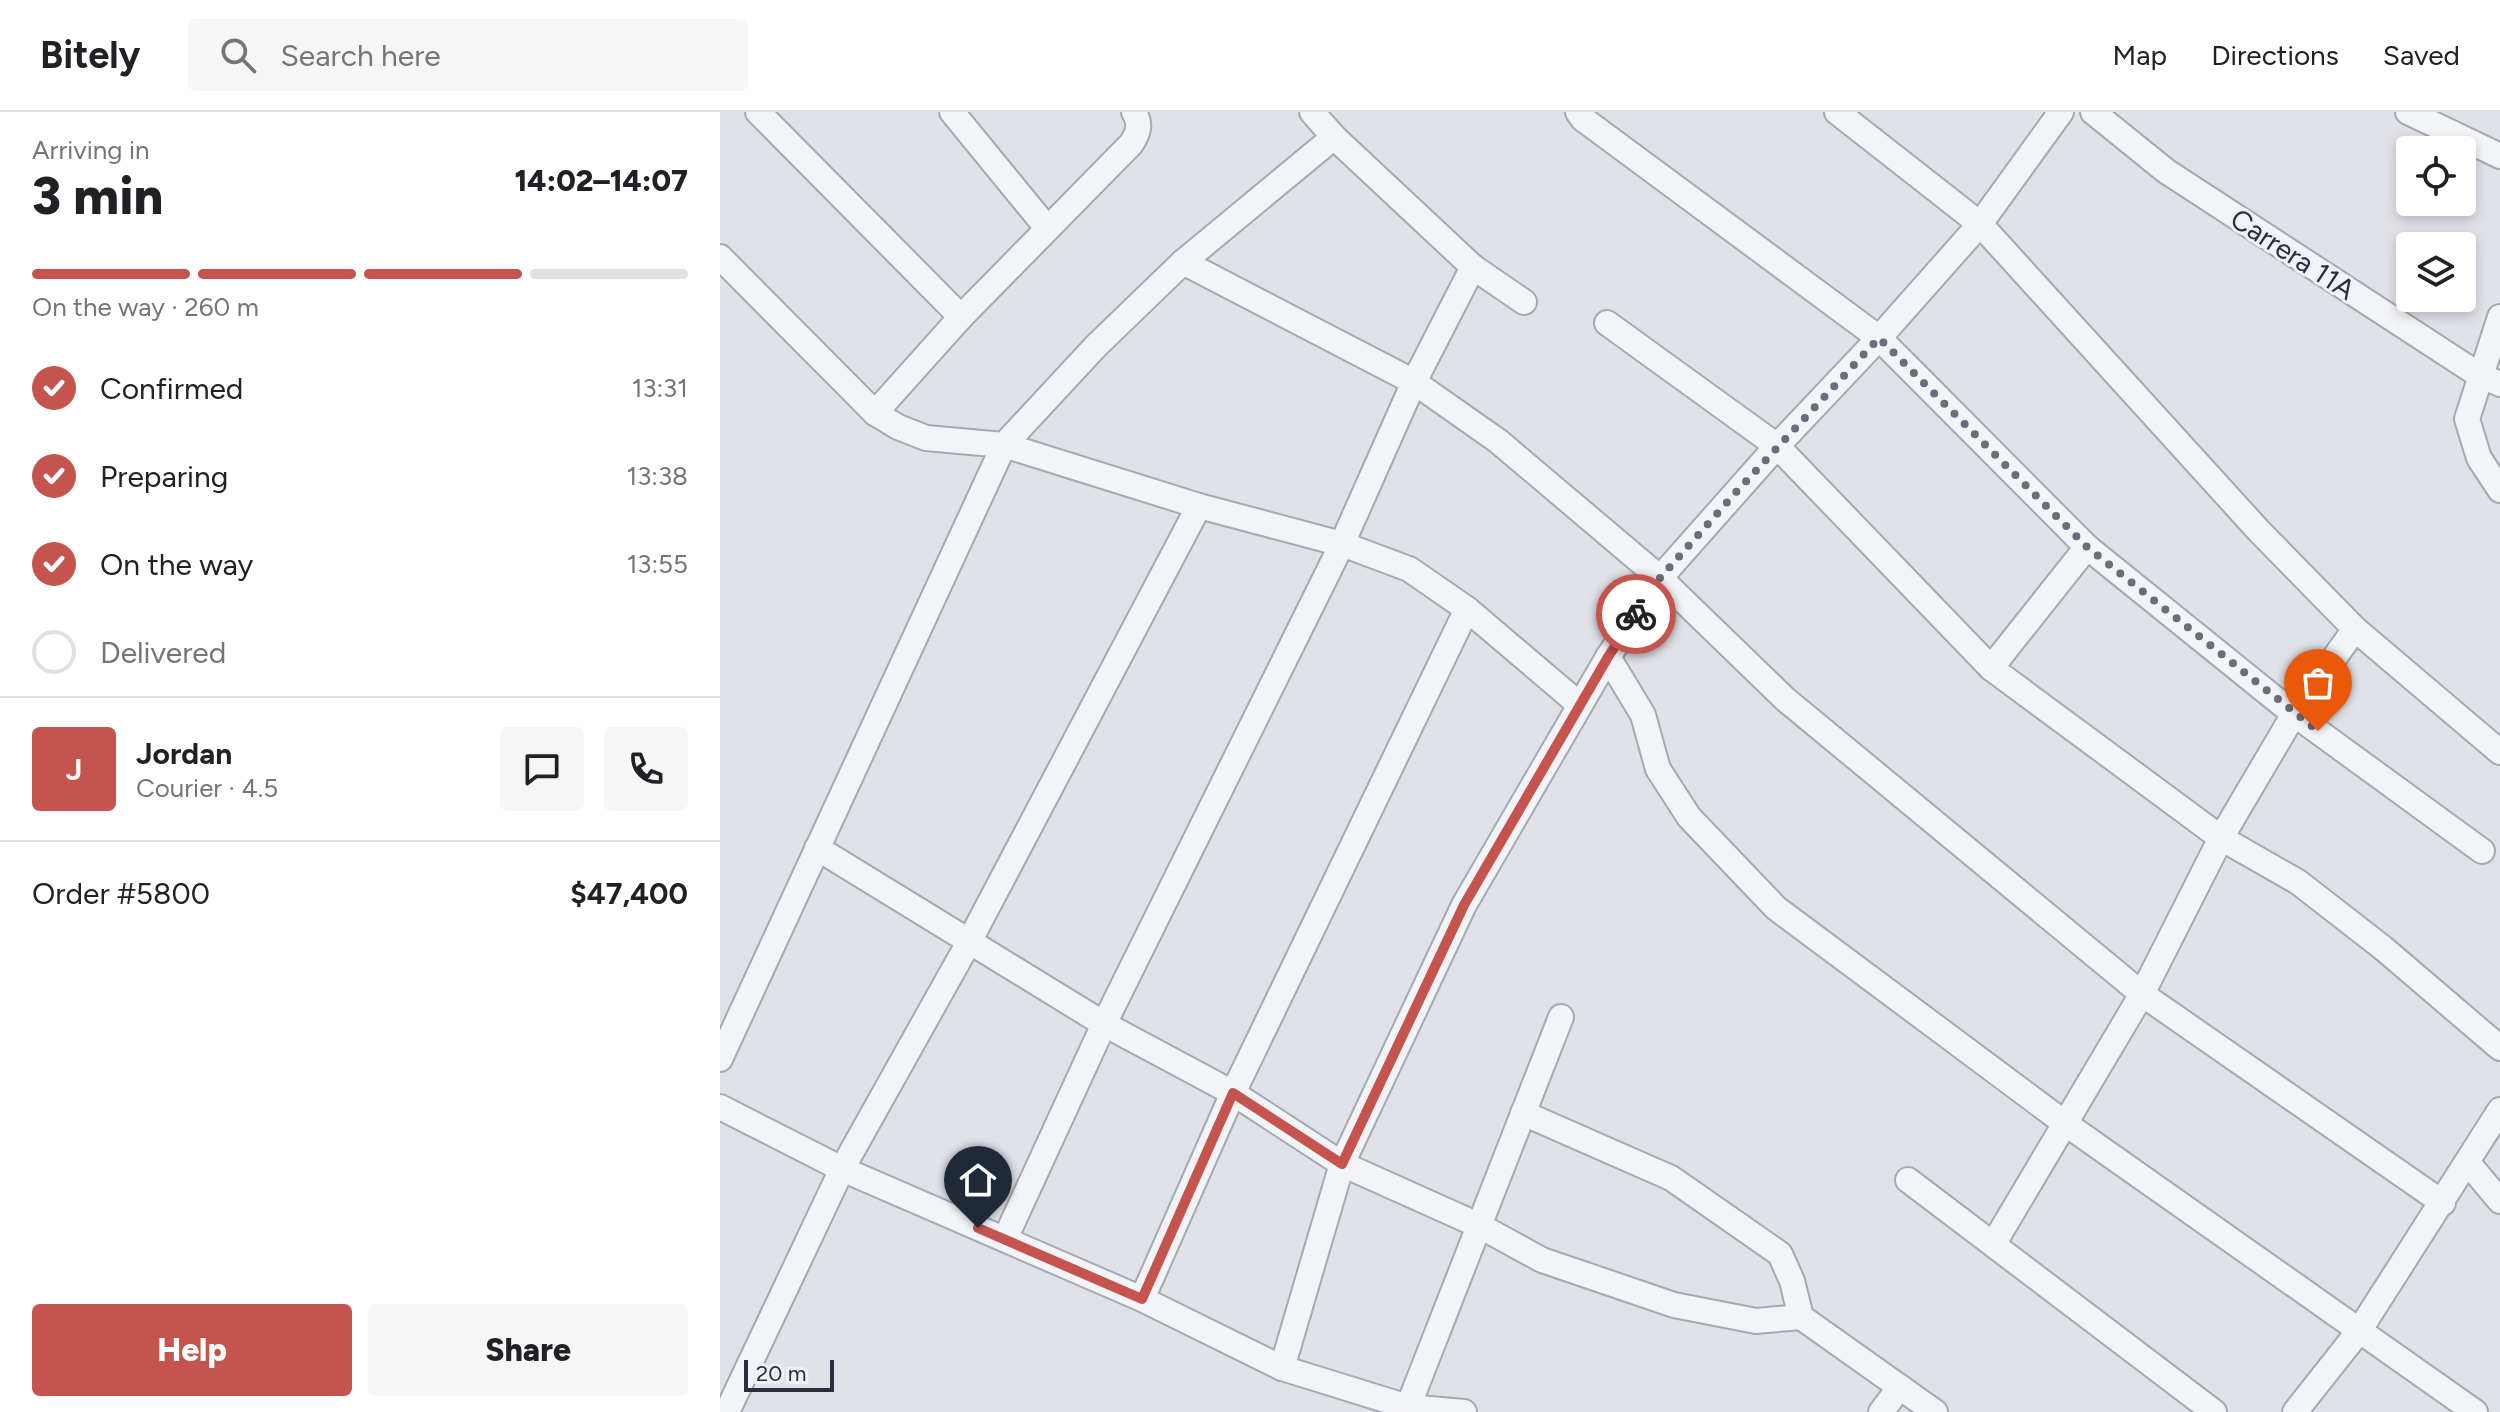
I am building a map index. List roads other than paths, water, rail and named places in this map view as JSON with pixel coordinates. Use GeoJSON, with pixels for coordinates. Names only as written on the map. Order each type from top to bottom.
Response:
{"type":"FeatureCollection","features":[{"type":"Feature","properties":{"kind":"street"},"geometry":{"type":"LineString","coordinates":[[758,112],[961,317]]}},
{"type":"Feature","properties":{"kind":"street"},"geometry":{"type":"LineString","coordinates":[[952,112],[1047,228]]}},
{"type":"Feature","properties":{"kind":"street"},"geometry":{"type":"LineString","coordinates":[[875,413],[961,317],[1131,144],[1139,133],[1134,112]]}},
{"type":"Feature","properties":{"kind":"street"},"geometry":{"type":"LineString","coordinates":[[1312,112],[1334,137],[1473,267],[1524,302]]}},
{"type":"Feature","properties":{"kind":"street"},"geometry":{"type":"LineString","coordinates":[[1578,112],[1595,128],[1879,338],[2087,547],[2294,714],[2482,851]]}},
{"type":"Feature","properties":{"kind":"street"},"geometry":{"type":"LineString","coordinates":[[1837,112],[1980,224],[2259,531],[2355,629],[2500,752]]}},
{"type":"Feature","properties":{"kind":"street"},"geometry":{"type":"LineString","coordinates":[[1282,1368],[1342,1164],[1464,905],[1608,657],[1660,578],[1980,224],[2061,112]]}},
{"type":"Feature","properties":{"kind":"street","name":"Carrera 11A"},"geometry":{"type":"LineString","coordinates":[[2093,112],[2166,171],[2490,380]]}},
{"type":"Feature","properties":{"kind":"street"},"geometry":{"type":"LineString","coordinates":[[2408,112],[2500,156]]}},
{"type":"Feature","properties":{"kind":"street"},"geometry":{"type":"LineString","coordinates":[[720,1059],[1004,445],[1096,346],[1183,262],[1334,137]]}},
{"type":"Feature","properties":{"kind":"street"},"geometry":{"type":"LineString","coordinates":[[720,257],[875,413],[898,427],[926,438],[1004,445],[1199,506],[1342,544],[1409,569],[1467,609],[1580,705]]}},
{"type":"Feature","properties":{"kind":"street"},"geometry":{"type":"LineString","coordinates":[[1183,262],[1414,382],[1498,441],[1660,578],[1785,699],[2142,994],[2443,1203]]}},
{"type":"Feature","properties":{"kind":"street"},"geometry":{"type":"LineString","coordinates":[[1005,1239],[1104,1024],[1342,544],[1414,382],[1473,267]]}},
{"type":"Feature","properties":{"kind":"street"},"geometry":{"type":"LineString","coordinates":[[2500,317],[2490,380],[2467,419],[2479,458],[2500,490]]}},
{"type":"Feature","properties":{"kind":"street"},"geometry":{"type":"LineString","coordinates":[[1607,323],[1777,446],[1991,668],[2221,838],[2298,882],[2383,948],[2500,1048]]}},
{"type":"Feature","properties":{"kind":"street"},"geometry":{"type":"LineString","coordinates":[[727,1412],[842,1169],[969,942],[1199,506]]}},
{"type":"Feature","properties":{"kind":"street"},"geometry":{"type":"LineString","coordinates":[[1991,668],[2087,547]]}},
{"type":"Feature","properties":{"kind":"street"},"geometry":{"type":"LineString","coordinates":[[1142,1299],[1233,1093],[1467,609]]}},
{"type":"Feature","properties":{"kind":"street"},"geometry":{"type":"LineString","coordinates":[[1994,1243],[2142,994],[2221,838],[2294,714],[2355,629]]}},
{"type":"Feature","properties":{"kind":"street"},"geometry":{"type":"LineString","coordinates":[[1608,657],[1643,715],[1658,769],[1689,817],[1776,908],[2066,1124],[2475,1412]]}},
{"type":"Feature","properties":{"kind":"street"},"geometry":{"type":"LineString","coordinates":[[817,848],[1104,1024],[1233,1093],[1342,1164],[1478,1225],[1542,1260],[1674,1305],[1756,1321],[1801,1317],[1935,1412]]}},
{"type":"Feature","properties":{"kind":"street"},"geometry":{"type":"LineString","coordinates":[[1408,1407],[1561,1017]]}},
{"type":"Feature","properties":{"kind":"street"},"geometry":{"type":"LineString","coordinates":[[720,1107],[842,1169],[1142,1299],[1282,1368],[1408,1407],[1464,1412]]}},
{"type":"Feature","properties":{"kind":"street"},"geometry":{"type":"LineString","coordinates":[[2295,1412],[2359,1331],[2500,1110]]}},
{"type":"Feature","properties":{"kind":"street"},"geometry":{"type":"LineString","coordinates":[[1523,1113],[1671,1178],[1780,1254],[1792,1281],[1801,1317]]}},
{"type":"Feature","properties":{"kind":"street"},"geometry":{"type":"LineString","coordinates":[[2468,1163],[2500,1201]]}},
{"type":"Feature","properties":{"kind":"street"},"geometry":{"type":"LineString","coordinates":[[1908,1180],[2214,1412]]}},
{"type":"Feature","properties":{"kind":"street"},"geometry":{"type":"LineString","coordinates":[[1881,1412],[1900,1387]]}}]}
